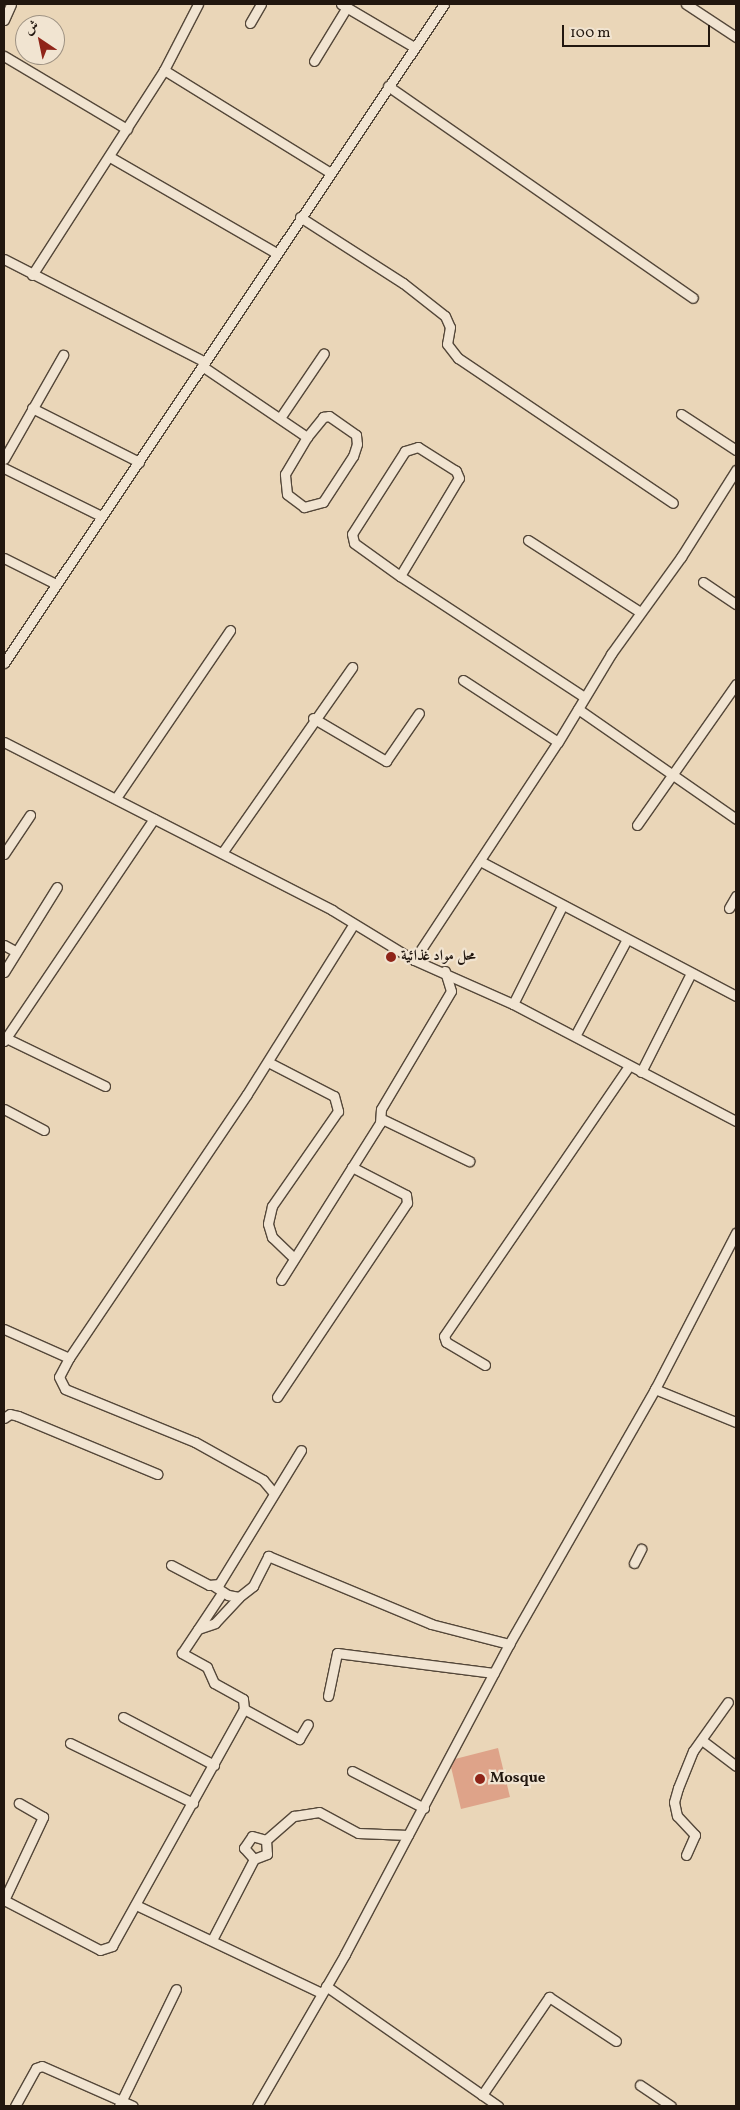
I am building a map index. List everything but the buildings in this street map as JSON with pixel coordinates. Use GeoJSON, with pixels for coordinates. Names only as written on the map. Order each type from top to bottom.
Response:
{"type":"FeatureCollection","features":[{"type":"Feature","properties":{"kind":"street"},"geometry":{"type":"LineString","coordinates":[[4,20],[11,4]]}},
{"type":"Feature","properties":{"kind":"street"},"geometry":{"type":"LineString","coordinates":[[32,275],[110,157],[164,70],[198,4]]}},
{"type":"Feature","properties":{"kind":"street"},"geometry":{"type":"LineString","coordinates":[[250,23],[262,4]]}},
{"type":"Feature","properties":{"kind":"street"},"geometry":{"type":"LineString","coordinates":[[4,661],[444,4]]}},
{"type":"Feature","properties":{"kind":"street"},"geometry":{"type":"LineString","coordinates":[[686,4],[736,37]]}},
{"type":"Feature","properties":{"kind":"street"},"geometry":{"type":"LineString","coordinates":[[314,61],[344,6],[414,47]]}},
{"type":"Feature","properties":{"kind":"street"},"geometry":{"type":"LineString","coordinates":[[4,56],[127,129]]}},
{"type":"Feature","properties":{"kind":"street"},"geometry":{"type":"LineString","coordinates":[[164,70],[330,173]]}},
{"type":"Feature","properties":{"kind":"street"},"geometry":{"type":"LineString","coordinates":[[388,86],[693,298]]}},
{"type":"Feature","properties":{"kind":"street"},"geometry":{"type":"LineString","coordinates":[[110,157],[276,253]]}},
{"type":"Feature","properties":{"kind":"street"},"geometry":{"type":"LineString","coordinates":[[300,217],[403,283],[445,316],[450,327],[447,344],[458,358],[673,503]]}},
{"type":"Feature","properties":{"kind":"street"},"geometry":{"type":"LineString","coordinates":[[4,259],[204,364],[307,437]]}},
{"type":"Feature","properties":{"kind":"street"},"geometry":{"type":"LineString","coordinates":[[280,418],[324,353]]}},
{"type":"Feature","properties":{"kind":"street"},"geometry":{"type":"LineString","coordinates":[[4,459],[64,355]]}},
{"type":"Feature","properties":{"kind":"street"},"geometry":{"type":"LineString","coordinates":[[32,408],[138,462]]}},
{"type":"Feature","properties":{"kind":"street"},"geometry":{"type":"LineString","coordinates":[[681,414],[736,450]]}},
{"type":"Feature","properties":{"kind":"street"},"geometry":{"type":"LineString","coordinates":[[329,416],[356,435],[357,444],[353,456],[323,502],[313,507],[304,507],[287,494],[284,486],[285,474],[307,437],[323,417],[329,416]]}},
{"type":"Feature","properties":{"kind":"street"},"geometry":{"type":"LineString","coordinates":[[400,576],[459,478],[456,471],[418,447],[404,451],[352,534],[356,546],[400,576],[584,697]]}},
{"type":"Feature","properties":{"kind":"street"},"geometry":{"type":"LineString","coordinates":[[4,468],[102,516]]}},
{"type":"Feature","properties":{"kind":"street"},"geometry":{"type":"LineString","coordinates":[[414,960],[558,742],[584,697],[736,470]]}},
{"type":"Feature","properties":{"kind":"street"},"geometry":{"type":"LineString","coordinates":[[528,540],[640,612]]}},
{"type":"Feature","properties":{"kind":"street"},"geometry":{"type":"LineString","coordinates":[[4,558],[56,584]]}},
{"type":"Feature","properties":{"kind":"street"},"geometry":{"type":"LineString","coordinates":[[702,582],[736,604]]}},
{"type":"Feature","properties":{"kind":"street"},"geometry":{"type":"LineString","coordinates":[[116,798],[230,630]]}},
{"type":"Feature","properties":{"kind":"street"},"geometry":{"type":"LineString","coordinates":[[222,853],[314,718],[352,667]]}},
{"type":"Feature","properties":{"kind":"street"},"geometry":{"type":"LineString","coordinates":[[463,680],[558,742]]}},
{"type":"Feature","properties":{"kind":"street"},"geometry":{"type":"LineString","coordinates":[[636,825],[736,684]]}},
{"type":"Feature","properties":{"kind":"street"},"geometry":{"type":"LineString","coordinates":[[728,696],[736,702]]}},
{"type":"Feature","properties":{"kind":"street"},"geometry":{"type":"LineString","coordinates":[[578,709],[671,776],[736,818]]}},
{"type":"Feature","properties":{"kind":"street"},"geometry":{"type":"LineString","coordinates":[[314,718],[386,761],[418,713]]}},
{"type":"Feature","properties":{"kind":"street"},"geometry":{"type":"LineString","coordinates":[[4,742],[332,910],[353,925],[414,960],[445,971],[513,1004],[736,1121]]}},
{"type":"Feature","properties":{"kind":"street"},"geometry":{"type":"LineString","coordinates":[[4,854],[30,815]]}},
{"type":"Feature","properties":{"kind":"street"},"geometry":{"type":"LineString","coordinates":[[105,1086],[5,1040],[154,819]]}},
{"type":"Feature","properties":{"kind":"street"},"geometry":{"type":"LineString","coordinates":[[480,861],[626,941],[736,996]]}},
{"type":"Feature","properties":{"kind":"street"},"geometry":{"type":"LineString","coordinates":[[4,972],[15,951],[57,887]]}},
{"type":"Feature","properties":{"kind":"street"},"geometry":{"type":"LineString","coordinates":[[729,908],[736,896]]}},
{"type":"Feature","properties":{"kind":"street"},"geometry":{"type":"LineString","coordinates":[[513,1004],[562,906]]}},
{"type":"Feature","properties":{"kind":"street"},"geometry":{"type":"LineString","coordinates":[[274,1493],[263,1480],[195,1442],[65,1389],[59,1377],[69,1358],[268,1062],[353,925]]}},
{"type":"Feature","properties":{"kind":"street"},"geometry":{"type":"LineString","coordinates":[[575,1036],[626,941]]}},
{"type":"Feature","properties":{"kind":"street"},"geometry":{"type":"LineString","coordinates":[[4,945],[15,951]]}},
{"type":"Feature","properties":{"kind":"street"},"geometry":{"type":"LineString","coordinates":[[281,1280],[382,1119],[380,1110],[451,991],[445,971]]}},
{"type":"Feature","properties":{"kind":"street"},"geometry":{"type":"LineString","coordinates":[[641,1072],[691,973]]}},
{"type":"Feature","properties":{"kind":"street"},"geometry":{"type":"LineString","coordinates":[[268,1062],[334,1096],[338,1111],[272,1206],[268,1224],[272,1237],[294,1258]]}},
{"type":"Feature","properties":{"kind":"street"},"geometry":{"type":"LineString","coordinates":[[485,1365],[446,1342],[444,1336],[629,1066]]}},
{"type":"Feature","properties":{"kind":"street"},"geometry":{"type":"LineString","coordinates":[[4,1109],[44,1130]]}},
{"type":"Feature","properties":{"kind":"street"},"geometry":{"type":"LineString","coordinates":[[382,1119],[469,1161]]}},
{"type":"Feature","properties":{"kind":"street"},"geometry":{"type":"LineString","coordinates":[[277,1397],[407,1203],[406,1195],[352,1167]]}},
{"type":"Feature","properties":{"kind":"street"},"geometry":{"type":"LineString","coordinates":[[257,2106],[424,1808],[509,1644],[654,1388],[736,1232]]}},
{"type":"Feature","properties":{"kind":"street"},"geometry":{"type":"LineString","coordinates":[[4,1329],[69,1358]]}},
{"type":"Feature","properties":{"kind":"street"},"geometry":{"type":"LineString","coordinates":[[654,1388],[736,1422]]}},
{"type":"Feature","properties":{"kind":"street"},"geometry":{"type":"LineString","coordinates":[[4,1418],[10,1414],[18,1416],[157,1474]]}},
{"type":"Feature","properties":{"kind":"street"},"geometry":{"type":"LineString","coordinates":[[214,1586],[229,1570],[301,1450]]}},
{"type":"Feature","properties":{"kind":"street"},"geometry":{"type":"LineString","coordinates":[[634,1563],[641,1549]]}},
{"type":"Feature","properties":{"kind":"street"},"geometry":{"type":"LineString","coordinates":[[198,1629],[215,1623],[239,1597],[253,1586],[268,1556],[431,1624],[509,1644]]}},
{"type":"Feature","properties":{"kind":"street"},"geometry":{"type":"LineString","coordinates":[[171,1564],[214,1586],[222,1593],[239,1597]]}},
{"type":"Feature","properties":{"kind":"street"},"geometry":{"type":"LineString","coordinates":[[19,1803],[43,1817],[4,1900],[103,1950],[112,1946],[193,1804],[244,1709],[243,1699],[214,1683],[207,1667],[182,1653],[222,1593]]}},
{"type":"Feature","properties":{"kind":"street"},"geometry":{"type":"LineString","coordinates":[[328,1696],[337,1653],[494,1673]]}},
{"type":"Feature","properties":{"kind":"street"},"geometry":{"type":"LineString","coordinates":[[686,1855],[695,1835],[677,1816],[674,1802],[686,1764],[728,1702]]}},
{"type":"Feature","properties":{"kind":"street"},"geometry":{"type":"LineString","coordinates":[[244,1709],[299,1739],[308,1724]]}},
{"type":"Feature","properties":{"kind":"street"},"geometry":{"type":"LineString","coordinates":[[123,1717],[214,1765]]}},
{"type":"Feature","properties":{"kind":"street"},"geometry":{"type":"LineString","coordinates":[[703,1741],[736,1766]]}},
{"type":"Feature","properties":{"kind":"street"},"geometry":{"type":"LineString","coordinates":[[70,1743],[193,1804]]}},
{"type":"Feature","properties":{"kind":"street"},"geometry":{"type":"LineString","coordinates":[[352,1771],[424,1808]]}},
{"type":"Feature","properties":{"kind":"street"},"geometry":{"type":"LineString","coordinates":[[212,1940],[254,1859],[266,1854],[266,1840],[294,1816],[319,1812],[358,1833],[408,1835]]}},
{"type":"Feature","properties":{"kind":"street"},"geometry":{"type":"LineString","coordinates":[[254,1859],[244,1848],[252,1836],[266,1840]]}},
{"type":"Feature","properties":{"kind":"street"},"geometry":{"type":"LineString","coordinates":[[136,1905],[324,1989],[482,2095],[492,2104]]}},
{"type":"Feature","properties":{"kind":"street"},"geometry":{"type":"LineString","coordinates":[[120,2103],[176,1989]]}},
{"type":"Feature","properties":{"kind":"street"},"geometry":{"type":"LineString","coordinates":[[482,2095],[549,1996],[616,2041]]}},
{"type":"Feature","properties":{"kind":"street"},"geometry":{"type":"LineString","coordinates":[[15,2106],[39,2066],[120,2103],[133,2106]]}},
{"type":"Feature","properties":{"kind":"street"},"geometry":{"type":"LineString","coordinates":[[640,2085],[672,2106]]}},
{"type":"Feature","properties":{"kind":"place","name":"محل مواد غذائية"},"geometry":{"type":"Point","coordinates":[391,957]}},
{"type":"Feature","properties":{"kind":"place","name":"Mosque"},"geometry":{"type":"Point","coordinates":[480,1779]}}]}
